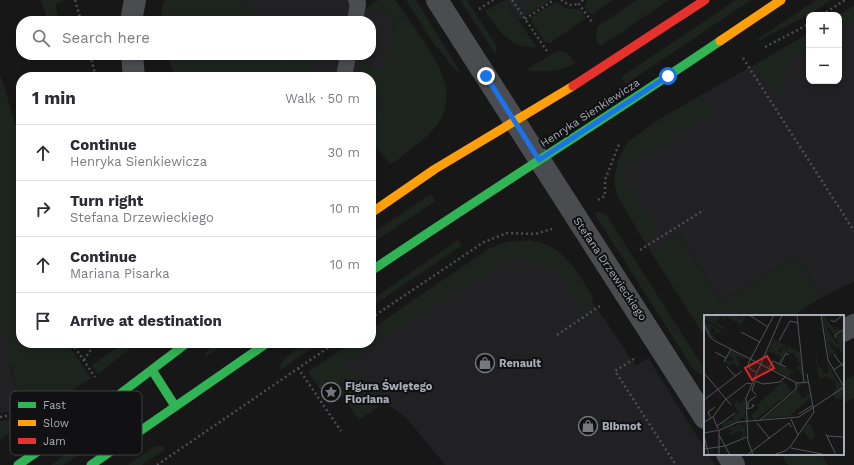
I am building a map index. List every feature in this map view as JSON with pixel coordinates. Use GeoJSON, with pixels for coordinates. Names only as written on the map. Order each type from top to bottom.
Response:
{"type":"FeatureCollection","features":[{"type":"Feature","properties":{"kind":"street"},"geometry":{"type":"LineString","coordinates":[[132,16],[135,0]]}},
{"type":"Feature","properties":{"kind":"street","name":"Stefana Drzewieckiego"},"geometry":{"type":"LineString","coordinates":[[437,0],[704,415]]}},
{"type":"Feature","properties":{"kind":"street"},"geometry":{"type":"LineString","coordinates":[[376,210],[435,169],[599,71],[704,0]]}},
{"type":"Feature","properties":{"kind":"street","name":"Henryka Sienkiewicza"},"geometry":{"type":"LineString","coordinates":[[376,269],[462,209],[623,107],[781,0]]}},
{"type":"Feature","properties":{"kind":"street"},"geometry":{"type":"LineString","coordinates":[[132,60],[134,72]]}},
{"type":"Feature","properties":{"kind":"street"},"geometry":{"type":"LineString","coordinates":[[844,330],[854,324]]}},
{"type":"Feature","properties":{"kind":"street"},"geometry":{"type":"LineString","coordinates":[[124,391],[181,348]]}},
{"type":"Feature","properties":{"kind":"street"},"geometry":{"type":"LineString","coordinates":[[142,429],[260,348]]}},
{"type":"Feature","properties":{"kind":"street"},"geometry":{"type":"LineString","coordinates":[[152,370],[175,406]]}},
{"type":"Feature","properties":{"kind":"street"},"geometry":{"type":"LineString","coordinates":[[18,465],[33,455]]}},
{"type":"Feature","properties":{"kind":"street"},"geometry":{"type":"LineString","coordinates":[[91,465],[105,455]]}},
{"type":"Feature","properties":{"kind":"street"},"geometry":{"type":"LineString","coordinates":[[728,455],[734,465]]}},
{"type":"Feature","properties":{"kind":"lane"},"geometry":{"type":"LineString","coordinates":[[356,0],[358,4],[356,16]]}},
{"type":"Feature","properties":{"kind":"lane"},"geometry":{"type":"LineString","coordinates":[[345,72],[347,60]]}},
{"type":"Feature","properties":{"kind":"path"},"geometry":{"type":"LineString","coordinates":[[75,0],[80,16]]}},
{"type":"Feature","properties":{"kind":"path"},"geometry":{"type":"LineString","coordinates":[[479,9],[493,0]]}},
{"type":"Feature","properties":{"kind":"path"},"geometry":{"type":"LineString","coordinates":[[512,0],[547,51]]}},
{"type":"Feature","properties":{"kind":"path"},"geometry":{"type":"LineString","coordinates":[[525,19],[554,0]]}},
{"type":"Feature","properties":{"kind":"path"},"geometry":{"type":"LineString","coordinates":[[561,0],[569,5],[579,4],[583,0]]}},
{"type":"Feature","properties":{"kind":"path"},"geometry":{"type":"LineString","coordinates":[[827,12],[845,0]]}},
{"type":"Feature","properties":{"kind":"path"},"geometry":{"type":"LineString","coordinates":[[579,4],[592,22]]}},
{"type":"Feature","properties":{"kind":"path"},"geometry":{"type":"LineString","coordinates":[[743,58],[854,231]]}},
{"type":"Feature","properties":{"kind":"path"},"geometry":{"type":"LineString","coordinates":[[91,60],[95,72]]}},
{"type":"Feature","properties":{"kind":"path"},"geometry":{"type":"LineString","coordinates":[[640,250],[704,210]]}},
{"type":"Feature","properties":{"kind":"path"},"geometry":{"type":"LineString","coordinates":[[376,315],[484,242],[507,233],[535,234],[554,228]]}},
{"type":"Feature","properties":{"kind":"path"},"geometry":{"type":"LineString","coordinates":[[557,335],[605,302]]}},
{"type":"Feature","properties":{"kind":"path"},"geometry":{"type":"LineString","coordinates":[[76,348],[98,382]]}},
{"type":"Feature","properties":{"kind":"path"},"geometry":{"type":"LineString","coordinates":[[84,360],[92,348]]}},
{"type":"Feature","properties":{"kind":"path"},"geometry":{"type":"LineString","coordinates":[[157,465],[328,348]]}},
{"type":"Feature","properties":{"kind":"path"},"geometry":{"type":"LineString","coordinates":[[639,355],[615,371],[676,465]]}},
{"type":"Feature","properties":{"kind":"path"},"geometry":{"type":"LineString","coordinates":[[298,368],[342,432]]}},
{"type":"Feature","properties":{"kind":"path"},"geometry":{"type":"LineString","coordinates":[[0,417],[10,415]]}},
{"type":"Feature","properties":{"kind":"shaded area"},"geometry":{"type":"Polygon","coordinates":[[[41,0],[64,0],[55,5],[58,16],[46,16],[41,0]]]}},
{"type":"Feature","properties":{"kind":"shaded area"},"geometry":{"type":"Polygon","coordinates":[[[165,0],[244,0],[254,16],[162,16],[162,5],[165,0]]]}},
{"type":"Feature","properties":{"kind":"shaded area"},"geometry":{"type":"Polygon","coordinates":[[[244,0],[365,0],[367,8],[395,16],[385,69],[361,63],[359,72],[298,72],[284,63],[282,60],[376,60],[376,16],[254,16],[244,0]]]}},
{"type":"Feature","properties":{"kind":"shaded area"},"geometry":{"type":"Polygon","coordinates":[[[379,0],[395,0],[432,54],[446,87],[447,98],[438,124],[426,137],[391,164],[376,148],[376,117],[380,96],[376,95],[376,72],[359,72],[361,63],[385,68],[395,16],[367,8],[379,0]]]}},
{"type":"Feature","properties":{"kind":"shaded area"},"geometry":{"type":"Polygon","coordinates":[[[406,0],[416,0],[461,73],[451,65],[443,53],[436,47],[406,0]]]}},
{"type":"Feature","properties":{"kind":"shaded area"},"geometry":{"type":"Polygon","coordinates":[[[460,0],[467,0],[497,47],[496,55],[460,0]]]}},
{"type":"Feature","properties":{"kind":"shaded area"},"geometry":{"type":"Polygon","coordinates":[[[505,0],[551,0],[519,20],[505,0]]]}},
{"type":"Feature","properties":{"kind":"shaded area"},"geometry":{"type":"Polygon","coordinates":[[[505,0],[537,48],[527,47],[512,42],[501,32],[485,11],[505,0]]]}},
{"type":"Feature","properties":{"kind":"shaded area"},"geometry":{"type":"Polygon","coordinates":[[[535,0],[551,0],[527,15],[523,8],[535,0]]]}},
{"type":"Feature","properties":{"kind":"shaded area"},"geometry":{"type":"Polygon","coordinates":[[[587,0],[613,0],[592,14],[588,13],[584,6],[587,0]]]}},
{"type":"Feature","properties":{"kind":"shaded area"},"geometry":{"type":"Polygon","coordinates":[[[637,0],[669,0],[601,46],[596,41],[597,27],[637,0]]]}},
{"type":"Feature","properties":{"kind":"shaded area"},"geometry":{"type":"Polygon","coordinates":[[[736,0],[751,0],[626,84],[621,77],[736,0]]]}},
{"type":"Feature","properties":{"kind":"shaded area"},"geometry":{"type":"Polygon","coordinates":[[[816,0],[831,0],[813,12],[806,12],[806,16],[760,40],[755,41],[816,0]]]}},
{"type":"Feature","properties":{"kind":"shaded area"},"geometry":{"type":"Polygon","coordinates":[[[556,2],[567,9],[580,9],[586,18],[550,43],[544,41],[531,21],[532,17],[556,2]]]}},
{"type":"Feature","properties":{"kind":"shaded area"},"geometry":{"type":"Polygon","coordinates":[[[854,5],[854,21],[842,28],[842,13],[854,5]]]}},
{"type":"Feature","properties":{"kind":"shaded area"},"geometry":{"type":"Polygon","coordinates":[[[854,19],[854,281],[819,299],[817,289],[796,257],[721,302],[680,236],[674,235],[650,251],[617,195],[614,182],[618,160],[629,141],[663,117],[757,63],[806,49],[806,84],[842,84],[842,26],[854,19]]]}},
{"type":"Feature","properties":{"kind":"shaded area"},"geometry":{"type":"Polygon","coordinates":[[[806,35],[806,52],[790,61],[782,96],[777,98],[758,71],[756,64],[806,35]]]}},
{"type":"Feature","properties":{"kind":"shaded area"},"geometry":{"type":"Polygon","coordinates":[[[558,51],[566,52],[576,63],[551,71],[525,70],[558,51]]]}},
{"type":"Feature","properties":{"kind":"shaded area"},"geometry":{"type":"Polygon","coordinates":[[[170,60],[282,60],[284,63],[289,60],[313,60],[310,72],[173,72],[170,60]]]}},
{"type":"Feature","properties":{"kind":"shaded area"},"geometry":{"type":"Polygon","coordinates":[[[0,74],[16,126],[16,348],[70,348],[91,378],[72,391],[18,391],[11,368],[0,309],[0,74]]]}},
{"type":"Feature","properties":{"kind":"shaded area"},"geometry":{"type":"Polygon","coordinates":[[[376,95],[380,96],[376,117],[376,95]]]}},
{"type":"Feature","properties":{"kind":"shaded area"},"geometry":{"type":"Polygon","coordinates":[[[702,95],[713,113],[621,171],[659,233],[644,241],[617,195],[614,182],[618,160],[629,141],[663,117],[702,95]]]}},
{"type":"Feature","properties":{"kind":"shaded area"},"geometry":{"type":"Polygon","coordinates":[[[431,194],[435,201],[376,241],[376,231],[431,194]]]}},
{"type":"Feature","properties":{"kind":"shaded area"},"geometry":{"type":"Polygon","coordinates":[[[601,212],[607,216],[704,368],[704,376],[693,369],[594,213],[601,212]]]}},
{"type":"Feature","properties":{"kind":"shaded area"},"geometry":{"type":"Polygon","coordinates":[[[674,235],[680,236],[721,302],[796,257],[817,289],[819,299],[795,315],[704,315],[704,335],[650,251],[674,235]]]}},
{"type":"Feature","properties":{"kind":"shaded area"},"geometry":{"type":"Polygon","coordinates":[[[458,240],[461,246],[376,304],[376,297],[458,240]]]}},
{"type":"Feature","properties":{"kind":"shaded area"},"geometry":{"type":"Polygon","coordinates":[[[530,240],[551,247],[560,253],[568,260],[581,277],[593,297],[591,302],[581,308],[558,271],[511,258],[376,344],[376,326],[490,248],[506,242],[530,240]]]}},
{"type":"Feature","properties":{"kind":"shaded area"},"geometry":{"type":"Polygon","coordinates":[[[495,253],[567,264],[636,366],[648,358],[704,447],[704,455],[709,455],[715,465],[445,465],[409,421],[400,413],[331,368],[363,348],[376,348],[376,339],[495,253]]]}},
{"type":"Feature","properties":{"kind":"shaded area"},"geometry":{"type":"Polygon","coordinates":[[[0,310],[10,354],[10,368],[17,391],[10,391],[10,411],[0,413],[0,310]]]}},
{"type":"Feature","properties":{"kind":"shaded area"},"geometry":{"type":"Polygon","coordinates":[[[117,348],[131,348],[98,374],[92,365],[117,348]]]}},
{"type":"Feature","properties":{"kind":"shaded area"},"geometry":{"type":"Polygon","coordinates":[[[210,348],[219,348],[206,357],[205,353],[210,348]]]}},
{"type":"Feature","properties":{"kind":"shaded area"},"geometry":{"type":"Polygon","coordinates":[[[299,348],[312,348],[280,370],[283,361],[299,348]]]}},
{"type":"Feature","properties":{"kind":"shaded area"},"geometry":{"type":"Polygon","coordinates":[[[344,348],[369,348],[344,364],[376,390],[385,402],[359,420],[342,396],[330,404],[308,372],[344,348]]]}},
{"type":"Feature","properties":{"kind":"shaded area"},"geometry":{"type":"Polygon","coordinates":[[[854,375],[854,397],[844,403],[844,381],[854,375]]]}},
{"type":"Feature","properties":{"kind":"shaded area"},"geometry":{"type":"Polygon","coordinates":[[[10,419],[10,433],[0,440],[0,421],[10,419]]]}},
{"type":"Feature","properties":{"kind":"shaded area"},"geometry":{"type":"Polygon","coordinates":[[[155,446],[161,446],[165,449],[142,465],[128,465],[155,446]]]}},
{"type":"Feature","properties":{"kind":"shaded area"},"geometry":{"type":"Polygon","coordinates":[[[65,455],[78,455],[63,465],[51,465],[65,455]]]}},
{"type":"Feature","properties":{"kind":"shaded area"},"geometry":{"type":"Polygon","coordinates":[[[782,455],[822,455],[828,465],[788,465],[782,455]]]}},
{"type":"Feature","properties":{"kind":"traffic: fast"},"geometry":{"type":"LineString","coordinates":[[376,268],[720,41]]}},
{"type":"Feature","properties":{"kind":"traffic: fast"},"geometry":{"type":"LineString","coordinates":[[124,391],[180,348]]}},
{"type":"Feature","properties":{"kind":"traffic: fast"},"geometry":{"type":"LineString","coordinates":[[142,430],[260,348]]}},
{"type":"Feature","properties":{"kind":"traffic: fast"},"geometry":{"type":"LineString","coordinates":[[152,370],[175,406]]}},
{"type":"Feature","properties":{"kind":"traffic: fast"},"geometry":{"type":"LineString","coordinates":[[18,465],[33,455]]}},
{"type":"Feature","properties":{"kind":"traffic: fast"},"geometry":{"type":"LineString","coordinates":[[91,465],[105,455]]}},
{"type":"Feature","properties":{"kind":"traffic: slow"},"geometry":{"type":"LineString","coordinates":[[720,41],[781,0]]}},
{"type":"Feature","properties":{"kind":"traffic: slow"},"geometry":{"type":"LineString","coordinates":[[376,210],[435,169],[573,86]]}},
{"type":"Feature","properties":{"kind":"traffic: jam"},"geometry":{"type":"LineString","coordinates":[[573,86],[705,0]]}},
{"type":"Feature","properties":{"kind":"place","name":"Renault"},"geometry":{"type":"Point","coordinates":[485,363]}},
{"type":"Feature","properties":{"kind":"place","name":"Figura Świętego Floriana"},"geometry":{"type":"Point","coordinates":[331,392]}},
{"type":"Feature","properties":{"kind":"place","name":"Bibmot"},"geometry":{"type":"Point","coordinates":[588,426]}},
{"type":"Feature","properties":{"kind":"route"},"geometry":{"type":"LineString","coordinates":[[486,76],[539,160],[623,107],[668,76]]}}]}
